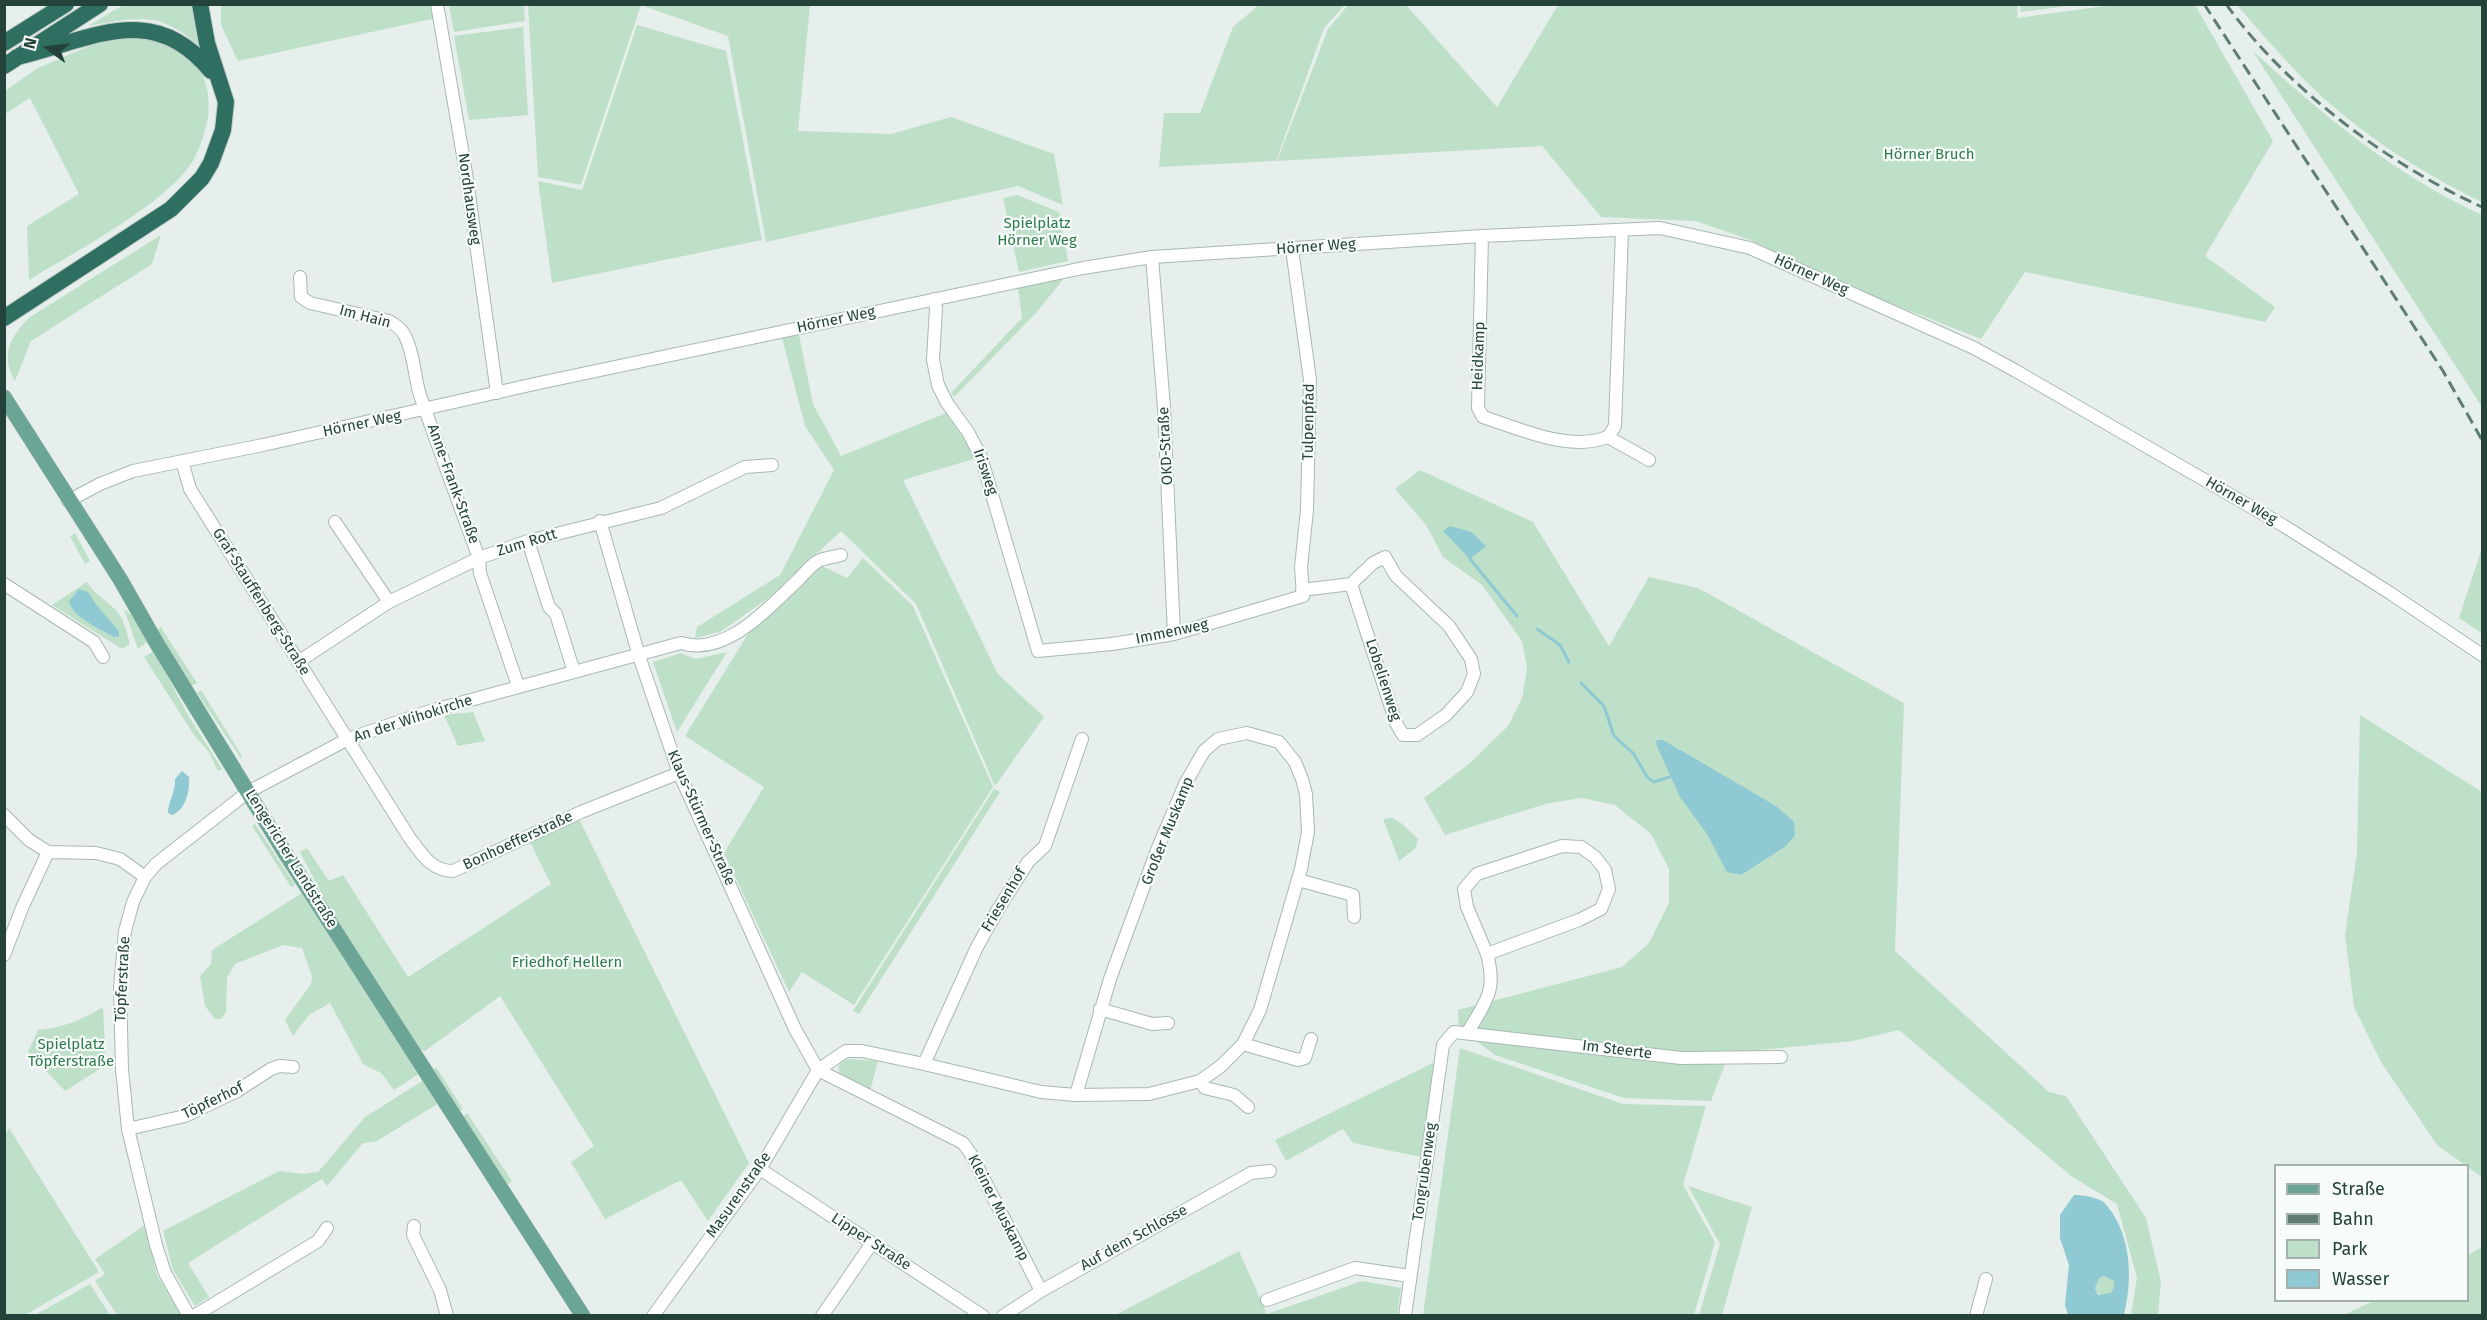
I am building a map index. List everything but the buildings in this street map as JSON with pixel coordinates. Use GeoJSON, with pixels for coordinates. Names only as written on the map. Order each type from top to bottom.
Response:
{"type":"FeatureCollection","features":[{"type":"Feature","properties":{"kind":"highway"},"geometry":{"type":"LineString","coordinates":[[4,44],[66,4]]}},
{"type":"Feature","properties":{"kind":"highway"},"geometry":{"type":"LineString","coordinates":[[11,62],[100,4]]}},
{"type":"Feature","properties":{"kind":"highway"},"geometry":{"type":"LineString","coordinates":[[4,328],[11,314],[151,224],[187,195],[202,178],[218,148],[225,116],[223,89],[207,43],[200,4]]}},
{"type":"Feature","properties":{"kind":"highway"},"geometry":{"type":"LineString","coordinates":[[11,62],[89,31],[131,22],[154,25],[175,33],[193,45],[223,89]]}},
{"type":"Feature","properties":{"kind":"main road","name":"Lengericher Landstraße"},"geometry":{"type":"LineString","coordinates":[[4,397],[68,501],[120,579],[248,792],[584,1316]]}},
{"type":"Feature","properties":{"kind":"street","name":"Nordhausweg"},"geometry":{"type":"LineString","coordinates":[[437,4],[466,178],[497,393]]}},
{"type":"Feature","properties":{"kind":"street","name":"Hörner Weg"},"geometry":{"type":"LineString","coordinates":[[68,501],[119,476],[182,461],[427,410],[1056,272],[1152,257],[1482,236],[1660,228],[1750,248],[1974,348],[2284,526],[2482,655]]}},
{"type":"Feature","properties":{"kind":"street"},"geometry":{"type":"LineString","coordinates":[[1622,230],[1615,426],[1608,437],[1648,460]]}},
{"type":"Feature","properties":{"kind":"street","name":"Heidkamp"},"geometry":{"type":"LineString","coordinates":[[1482,236],[1478,408],[1483,417],[1558,440],[1596,441],[1608,437]]}},
{"type":"Feature","properties":{"kind":"street","name":"Tulpenpfad"},"geometry":{"type":"LineString","coordinates":[[1292,249],[1310,380],[1302,593]]}},
{"type":"Feature","properties":{"kind":"street","name":"OKD-Straße"},"geometry":{"type":"LineString","coordinates":[[1152,257],[1164,408],[1174,634]]}},
{"type":"Feature","properties":{"kind":"street","name":"Im Hain"},"geometry":{"type":"LineString","coordinates":[[300,277],[301,297],[310,303],[389,321],[399,327],[406,336],[421,399],[427,410]]}},
{"type":"Feature","properties":{"kind":"street","name":"Irisweg"},"geometry":{"type":"LineString","coordinates":[[934,299],[936,308],[933,360],[938,385],[946,403],[968,432],[981,457],[1038,651]]}},
{"type":"Feature","properties":{"kind":"street","name":"Anne-Frank-Straße"},"geometry":{"type":"LineString","coordinates":[[427,410],[441,461],[479,558]]}},
{"type":"Feature","properties":{"kind":"street","name":"Graf-Stauffenberg-Straße"},"geometry":{"type":"LineString","coordinates":[[182,461],[190,489],[348,739]]}},
{"type":"Feature","properties":{"kind":"street","name":"Zum Rott"},"geometry":{"type":"LineString","coordinates":[[298,662],[389,602],[479,558],[528,541],[600,521],[661,508],[746,467],[772,465]]}},
{"type":"Feature","properties":{"kind":"street","name":"Klaus-Stürmer-Straße"},"geometry":{"type":"LineString","coordinates":[[600,521],[639,656],[679,773],[795,1029],[818,1070]]}},
{"type":"Feature","properties":{"kind":"street"},"geometry":{"type":"LineString","coordinates":[[335,522],[389,602]]}},
{"type":"Feature","properties":{"kind":"street"},"geometry":{"type":"LineString","coordinates":[[528,541],[549,607],[556,614],[574,672]]}},
{"type":"Feature","properties":{"kind":"street","name":"An der Wihokirche"},"geometry":{"type":"LineString","coordinates":[[248,792],[348,739],[430,711],[681,643],[693,647],[721,641],[740,630],[772,605],[818,561],[841,555]]}},
{"type":"Feature","properties":{"kind":"street","name":"Lobelienweg"},"geometry":{"type":"LineString","coordinates":[[1385,557],[1396,576],[1449,626],[1471,659],[1474,674],[1467,692],[1446,715],[1417,735],[1403,735],[1396,723],[1351,584],[1373,563],[1385,557]]}},
{"type":"Feature","properties":{"kind":"street"},"geometry":{"type":"LineString","coordinates":[[479,558],[480,573],[518,687]]}},
{"type":"Feature","properties":{"kind":"street"},"geometry":{"type":"LineString","coordinates":[[4,584],[94,642],[103,657]]}},
{"type":"Feature","properties":{"kind":"street"},"geometry":{"type":"LineString","coordinates":[[1302,593],[1351,584]]}},
{"type":"Feature","properties":{"kind":"street","name":"Immenweg"},"geometry":{"type":"LineString","coordinates":[[1038,651],[1112,644],[1174,634],[1302,593]]}},
{"type":"Feature","properties":{"kind":"street","name":"Großer Muskamp"},"geometry":{"type":"LineString","coordinates":[[818,1070],[846,1051],[862,1051],[1041,1092],[1076,1095],[1149,1094],[1200,1082],[1221,1066],[1243,1044],[1260,1010],[1298,880],[1308,832],[1306,794],[1295,762],[1279,742],[1266,736],[1247,732],[1218,739],[1204,752],[1185,784],[1157,850],[1100,1009],[1076,1095]]}},
{"type":"Feature","properties":{"kind":"street","name":"Bonhoefferstraße"},"geometry":{"type":"LineString","coordinates":[[348,739],[409,837],[428,863],[445,871],[453,871],[581,812],[679,773]]}},
{"type":"Feature","properties":{"kind":"street","name":"Friesenhof"},"geometry":{"type":"LineString","coordinates":[[924,1064],[974,953],[997,911],[1028,862],[1045,846],[1082,739]]}},
{"type":"Feature","properties":{"kind":"street","name":"Töpferstraße"},"geometry":{"type":"LineString","coordinates":[[189,1316],[165,1273],[137,1175],[128,1129],[122,1069],[120,988],[125,931],[133,902],[145,877],[156,864],[248,792]]}},
{"type":"Feature","properties":{"kind":"street"},"geometry":{"type":"LineString","coordinates":[[4,815],[29,840],[48,852],[96,853],[120,859],[145,877]]}},
{"type":"Feature","properties":{"kind":"street"},"geometry":{"type":"LineString","coordinates":[[1468,1032],[1488,996],[1493,975],[1487,954],[1467,907],[1464,889],[1477,873],[1562,846],[1581,847],[1595,857],[1605,870],[1609,889],[1601,909],[1579,920],[1487,954]]}},
{"type":"Feature","properties":{"kind":"street"},"geometry":{"type":"LineString","coordinates":[[4,956],[22,908],[48,852]]}},
{"type":"Feature","properties":{"kind":"street"},"geometry":{"type":"LineString","coordinates":[[1298,880],[1353,895],[1354,917]]}},
{"type":"Feature","properties":{"kind":"street"},"geometry":{"type":"LineString","coordinates":[[1100,1009],[1152,1024],[1168,1023]]}},
{"type":"Feature","properties":{"kind":"street","name":"Im Steerte"},"geometry":{"type":"LineString","coordinates":[[1454,1032],[1681,1058],[1781,1057]]}},
{"type":"Feature","properties":{"kind":"street","name":"Tongrubenweg"},"geometry":{"type":"LineString","coordinates":[[1405,1316],[1443,1045],[1454,1032]]}},
{"type":"Feature","properties":{"kind":"street"},"geometry":{"type":"LineString","coordinates":[[1243,1044],[1298,1060],[1305,1058],[1311,1039]]}},
{"type":"Feature","properties":{"kind":"street","name":"Töpferhof"},"geometry":{"type":"LineString","coordinates":[[128,1129],[185,1116],[237,1091],[271,1069],[280,1066],[293,1067]]}},
{"type":"Feature","properties":{"kind":"street","name":"Masurenstraße"},"geometry":{"type":"LineString","coordinates":[[653,1316],[760,1169],[818,1070]]}},
{"type":"Feature","properties":{"kind":"street","name":"Kleiner Muskamp"},"geometry":{"type":"LineString","coordinates":[[818,1070],[963,1143],[971,1154],[1041,1291]]}},
{"type":"Feature","properties":{"kind":"street"},"geometry":{"type":"LineString","coordinates":[[1200,1082],[1205,1088],[1234,1095],[1248,1107]]}},
{"type":"Feature","properties":{"kind":"street","name":"Lipper Straße"},"geometry":{"type":"LineString","coordinates":[[760,1169],[983,1316]]}},
{"type":"Feature","properties":{"kind":"street","name":"Auf dem Schlosse"},"geometry":{"type":"LineString","coordinates":[[1003,1316],[1041,1291],[1251,1173],[1270,1171]]}},
{"type":"Feature","properties":{"kind":"street"},"geometry":{"type":"LineString","coordinates":[[414,1226],[413,1235],[440,1290],[447,1316]]}},
{"type":"Feature","properties":{"kind":"street"},"geometry":{"type":"LineString","coordinates":[[194,1316],[318,1240],[327,1228]]}},
{"type":"Feature","properties":{"kind":"street"},"geometry":{"type":"LineString","coordinates":[[822,1316],[872,1243]]}},
{"type":"Feature","properties":{"kind":"street"},"geometry":{"type":"LineString","coordinates":[[1267,1300],[1355,1268],[1410,1276]]}},
{"type":"Feature","properties":{"kind":"street"},"geometry":{"type":"LineString","coordinates":[[1976,1316],[1986,1279]]}},
{"type":"Feature","properties":{"kind":"green space","name":"Hörner Bruch"},"geometry":{"type":"Polygon","coordinates":[[[1349,4],[1406,5],[1497,107],[1558,5],[2018,5],[2017,18],[2112,5],[2195,5],[2273,141],[2205,256],[2275,307],[2265,322],[2025,272],[1981,339],[1880,299],[1750,240],[1696,221],[1601,217],[1542,146],[1277,161],[1328,29],[1349,4]]]}},
{"type":"Feature","properties":{"kind":"green space"},"geometry":{"type":"Polygon","coordinates":[[[2021,4],[2076,5],[2020,12],[2021,4]]]}},
{"type":"Feature","properties":{"kind":"green space"},"geometry":{"type":"Polygon","coordinates":[[[123,5],[195,5],[205,51],[176,29],[151,20],[124,20],[88,26],[123,5]]]}},
{"type":"Feature","properties":{"kind":"green space"},"geometry":{"type":"Polygon","coordinates":[[[221,5],[433,5],[436,18],[238,61],[221,25],[221,5]]]}},
{"type":"Feature","properties":{"kind":"green space"},"geometry":{"type":"Polygon","coordinates":[[[449,5],[524,5],[525,21],[454,32],[449,5]]]}},
{"type":"Feature","properties":{"kind":"green space"},"geometry":{"type":"Polygon","coordinates":[[[528,5],[641,5],[581,185],[538,177],[528,5]]]}},
{"type":"Feature","properties":{"kind":"green space"},"geometry":{"type":"Polygon","coordinates":[[[641,5],[810,5],[798,131],[891,134],[951,117],[1054,154],[1063,205],[1018,186],[766,242],[728,36],[641,5]]]}},
{"type":"Feature","properties":{"kind":"green space"},"geometry":{"type":"Polygon","coordinates":[[[1259,5],[1345,5],[1324,28],[1276,161],[1159,167],[1164,113],[1200,113],[1233,27],[1259,5]]]}},
{"type":"Feature","properties":{"kind":"green space"},"geometry":{"type":"Polygon","coordinates":[[[2237,5],[2482,5],[2482,202],[2405,160],[2357,126],[2312,88],[2237,5]]]}},
{"type":"Feature","properties":{"kind":"green space"},"geometry":{"type":"Polygon","coordinates":[[[637,25],[726,51],[762,240],[552,283],[538,181],[582,190],[637,25]]]}},
{"type":"Feature","properties":{"kind":"green space"},"geometry":{"type":"Polygon","coordinates":[[[523,27],[528,115],[469,120],[454,36],[523,27]]]}},
{"type":"Feature","properties":{"kind":"green space"},"geometry":{"type":"Polygon","coordinates":[[[146,33],[191,56],[203,76],[208,92],[209,108],[205,133],[197,154],[182,176],[143,209],[29,280],[27,226],[79,194],[30,98],[5,114],[5,91],[38,68],[101,41],[146,33]]]}},
{"type":"Feature","properties":{"kind":"green space"},"geometry":{"type":"Polygon","coordinates":[[[2252,50],[2305,98],[2361,142],[2419,181],[2482,215],[2482,407],[2252,50]]]}},
{"type":"Feature","properties":{"kind":"green space","name":"Spielplatz Hörner Weg"},"geometry":{"type":"Polygon","coordinates":[[[1017,195],[1059,212],[1068,261],[1019,272],[1003,198],[1017,195]]]}},
{"type":"Feature","properties":{"kind":"green space"},"geometry":{"type":"Polygon","coordinates":[[[161,235],[152,264],[31,341],[15,381],[8,363],[9,347],[17,332],[30,317],[161,235]]]}},
{"type":"Feature","properties":{"kind":"green space"},"geometry":{"type":"Polygon","coordinates":[[[1065,277],[1035,314],[954,397],[951,393],[1022,318],[1018,288],[1065,277]]]}},
{"type":"Feature","properties":{"kind":"green space"},"geometry":{"type":"Polygon","coordinates":[[[799,335],[813,404],[841,456],[946,413],[977,458],[903,480],[998,674],[1044,717],[995,786],[916,604],[841,531],[770,597],[720,632],[695,638],[697,627],[780,575],[834,470],[805,426],[782,338],[799,335]]]}},
{"type":"Feature","properties":{"kind":"green space"},"geometry":{"type":"Polygon","coordinates":[[[1420,470],[1533,522],[1609,646],[1649,577],[1698,588],[1904,703],[1895,951],[2049,1092],[2066,1096],[2146,1218],[2161,1282],[2158,1315],[2131,1315],[2137,1278],[2117,1204],[2071,1176],[1899,1030],[1853,1041],[1729,1053],[1711,1101],[1624,1098],[1495,1055],[1459,1028],[1458,1010],[1622,967],[1649,943],[1669,903],[1669,869],[1651,834],[1615,805],[1582,798],[1549,803],[1445,835],[1424,798],[1469,764],[1508,726],[1522,698],[1527,668],[1522,641],[1482,585],[1443,557],[1426,525],[1395,489],[1420,470]]]}},
{"type":"Feature","properties":{"kind":"green space"},"geometry":{"type":"Polygon","coordinates":[[[75,533],[90,561],[85,564],[70,536],[75,533]]]}},
{"type":"Feature","properties":{"kind":"green space"},"geometry":{"type":"Polygon","coordinates":[[[2482,548],[2482,633],[2459,618],[2482,548]]]}},
{"type":"Feature","properties":{"kind":"green space"},"geometry":{"type":"Polygon","coordinates":[[[863,558],[913,606],[993,787],[854,1005],[802,972],[789,992],[724,853],[764,787],[685,736],[754,624],[820,565],[847,578],[863,558]]]}},
{"type":"Feature","properties":{"kind":"green space"},"geometry":{"type":"Polygon","coordinates":[[[87,582],[120,616],[130,644],[122,649],[52,605],[87,582]]]}},
{"type":"Feature","properties":{"kind":"green space"},"geometry":{"type":"Polygon","coordinates":[[[124,609],[135,618],[148,641],[138,649],[124,609]]]}},
{"type":"Feature","properties":{"kind":"green space"},"geometry":{"type":"Polygon","coordinates":[[[160,626],[197,683],[192,686],[157,634],[160,626]]]}},
{"type":"Feature","properties":{"kind":"green space"},"geometry":{"type":"Polygon","coordinates":[[[154,651],[188,715],[222,769],[218,771],[208,751],[194,735],[144,657],[154,651]]]}},
{"type":"Feature","properties":{"kind":"green space"},"geometry":{"type":"Polygon","coordinates":[[[727,652],[677,732],[653,662],[681,653],[695,659],[727,652]]]}},
{"type":"Feature","properties":{"kind":"green space"},"geometry":{"type":"Polygon","coordinates":[[[201,690],[242,756],[241,758],[197,693],[201,690]]]}},
{"type":"Feature","properties":{"kind":"green space"},"geometry":{"type":"Polygon","coordinates":[[[473,712],[485,741],[458,746],[444,715],[473,712]]]}},
{"type":"Feature","properties":{"kind":"green space"},"geometry":{"type":"Polygon","coordinates":[[[2360,715],[2482,792],[2482,1177],[2469,1168],[2469,1164],[2464,1164],[2437,1145],[2381,1062],[2354,1007],[2345,935],[2357,853],[2360,715]]]}},
{"type":"Feature","properties":{"kind":"green space"},"geometry":{"type":"Polygon","coordinates":[[[994,789],[1000,792],[859,1014],[853,1011],[994,789]]]}},
{"type":"Feature","properties":{"kind":"green space"},"geometry":{"type":"Polygon","coordinates":[[[1392,818],[1418,839],[1416,848],[1399,861],[1383,819],[1392,818]]]}},
{"type":"Feature","properties":{"kind":"green space","name":"Friedhof Hellern"},"geometry":{"type":"Polygon","coordinates":[[[579,819],[749,1163],[708,1221],[681,1180],[605,1219],[571,1162],[594,1146],[500,996],[425,1051],[418,1049],[330,910],[300,852],[307,848],[329,881],[343,875],[408,977],[551,884],[530,842],[579,819]]]}},
{"type":"Feature","properties":{"kind":"green space"},"geometry":{"type":"Polygon","coordinates":[[[255,824],[295,885],[291,887],[252,826],[255,824]]]}},
{"type":"Feature","properties":{"kind":"green space"},"geometry":{"type":"Polygon","coordinates":[[[302,893],[343,952],[420,1073],[394,1090],[381,1073],[363,1064],[330,1003],[309,1015],[293,1036],[285,1020],[311,984],[312,977],[302,948],[283,945],[235,964],[227,978],[226,1012],[221,1019],[215,1019],[205,1006],[200,976],[211,964],[212,950],[302,893]]]}},
{"type":"Feature","properties":{"kind":"green space","name":"Spielplatz Töpferstraße"},"geometry":{"type":"Polygon","coordinates":[[[103,1007],[106,1065],[65,1091],[28,1052],[38,1030],[72,1023],[103,1007]]]}},
{"type":"Feature","properties":{"kind":"green space"},"geometry":{"type":"Polygon","coordinates":[[[1460,1048],[1623,1104],[1706,1106],[1683,1185],[1715,1242],[1694,1315],[1423,1315],[1460,1048]]]}},
{"type":"Feature","properties":{"kind":"green space"},"geometry":{"type":"Polygon","coordinates":[[[848,1059],[878,1061],[870,1091],[840,1074],[838,1067],[848,1059]]]}},
{"type":"Feature","properties":{"kind":"green space"},"geometry":{"type":"Polygon","coordinates":[[[1437,1061],[1421,1157],[1353,1143],[1343,1129],[1286,1161],[1275,1140],[1437,1061]]]}},
{"type":"Feature","properties":{"kind":"green space"},"geometry":{"type":"Polygon","coordinates":[[[436,1067],[463,1109],[458,1111],[433,1070],[436,1067]]]}},
{"type":"Feature","properties":{"kind":"green space"},"geometry":{"type":"Polygon","coordinates":[[[424,1080],[439,1103],[377,1141],[363,1143],[327,1186],[322,1179],[188,1263],[209,1297],[195,1306],[173,1270],[163,1231],[279,1171],[304,1174],[318,1172],[365,1117],[424,1080]]]}},
{"type":"Feature","properties":{"kind":"green space"},"geometry":{"type":"Polygon","coordinates":[[[467,1113],[512,1181],[508,1184],[505,1183],[462,1118],[467,1113]]]}},
{"type":"Feature","properties":{"kind":"green space"},"geometry":{"type":"Polygon","coordinates":[[[9,1128],[99,1272],[25,1315],[5,1315],[4,1136],[9,1128]]]}},
{"type":"Feature","properties":{"kind":"green space"},"geometry":{"type":"Polygon","coordinates":[[[1688,1186],[1752,1207],[1722,1315],[1699,1315],[1720,1244],[1688,1186]]]}},
{"type":"Feature","properties":{"kind":"green space"},"geometry":{"type":"Polygon","coordinates":[[[145,1225],[157,1275],[182,1315],[117,1315],[95,1281],[105,1274],[95,1259],[145,1225]]]}},
{"type":"Feature","properties":{"kind":"green space"},"geometry":{"type":"Polygon","coordinates":[[[2482,1247],[2482,1315],[2343,1315],[2372,1302],[2469,1302],[2469,1254],[2482,1247]]]}},
{"type":"Feature","properties":{"kind":"green space"},"geometry":{"type":"Polygon","coordinates":[[[1239,1251],[1267,1314],[1362,1281],[1401,1288],[1397,1315],[1115,1315],[1239,1251]]]}},
{"type":"Feature","properties":{"kind":"green space"},"geometry":{"type":"Polygon","coordinates":[[[2105,1276],[2112,1279],[2115,1286],[2112,1293],[2105,1296],[2098,1293],[2095,1286],[2098,1279],[2105,1276]]]}},
{"type":"Feature","properties":{"kind":"green space"},"geometry":{"type":"Polygon","coordinates":[[[90,1284],[110,1315],[35,1315],[90,1284]]]}},
{"type":"Feature","properties":{"kind":"water"},"geometry":{"type":"Polygon","coordinates":[[[1450,526],[1471,532],[1486,546],[1470,559],[1443,531],[1450,526]]]}},
{"type":"Feature","properties":{"kind":"water"},"geometry":{"type":"Polygon","coordinates":[[[79,589],[88,592],[119,631],[119,636],[114,637],[76,613],[69,601],[79,589]]]}},
{"type":"Feature","properties":{"kind":"water"},"geometry":{"type":"Polygon","coordinates":[[[1657,740],[1663,740],[1776,806],[1794,822],[1795,835],[1786,846],[1741,875],[1727,872],[1707,834],[1680,797],[1656,744],[1657,740]]]}},
{"type":"Feature","properties":{"kind":"water"},"geometry":{"type":"Polygon","coordinates":[[[182,771],[189,777],[188,793],[181,809],[172,815],[168,813],[168,809],[175,779],[182,771]]]}},
{"type":"Feature","properties":{"kind":"water"},"geometry":{"type":"Polygon","coordinates":[[[2074,1195],[2099,1200],[2105,1203],[2111,1211],[2123,1235],[2128,1262],[2129,1276],[2124,1315],[2068,1315],[2065,1305],[2069,1265],[2060,1238],[2060,1215],[2074,1195]],[[2104,1276],[2099,1278],[2095,1288],[2098,1295],[2111,1293],[2114,1281],[2104,1276]]]}},
{"type":"Feature","properties":{"kind":"waterway"},"geometry":{"type":"LineString","coordinates":[[1470,559],[1517,616]]}},
{"type":"Feature","properties":{"kind":"waterway"},"geometry":{"type":"LineString","coordinates":[[1537,629],[1560,645],[1569,662]]}},
{"type":"Feature","properties":{"kind":"waterway"},"geometry":{"type":"LineString","coordinates":[[1581,683],[1604,706],[1614,736],[1633,753],[1648,778],[1654,782],[1670,777]]}},
{"type":"Feature","properties":{"kind":"railway"},"geometry":{"type":"LineString","coordinates":[[2204,4],[2443,371],[2482,440]]}},
{"type":"Feature","properties":{"kind":"railway"},"geometry":{"type":"LineString","coordinates":[[2226,4],[2250,35],[2278,65],[2342,121],[2411,169],[2482,207]]}}]}
